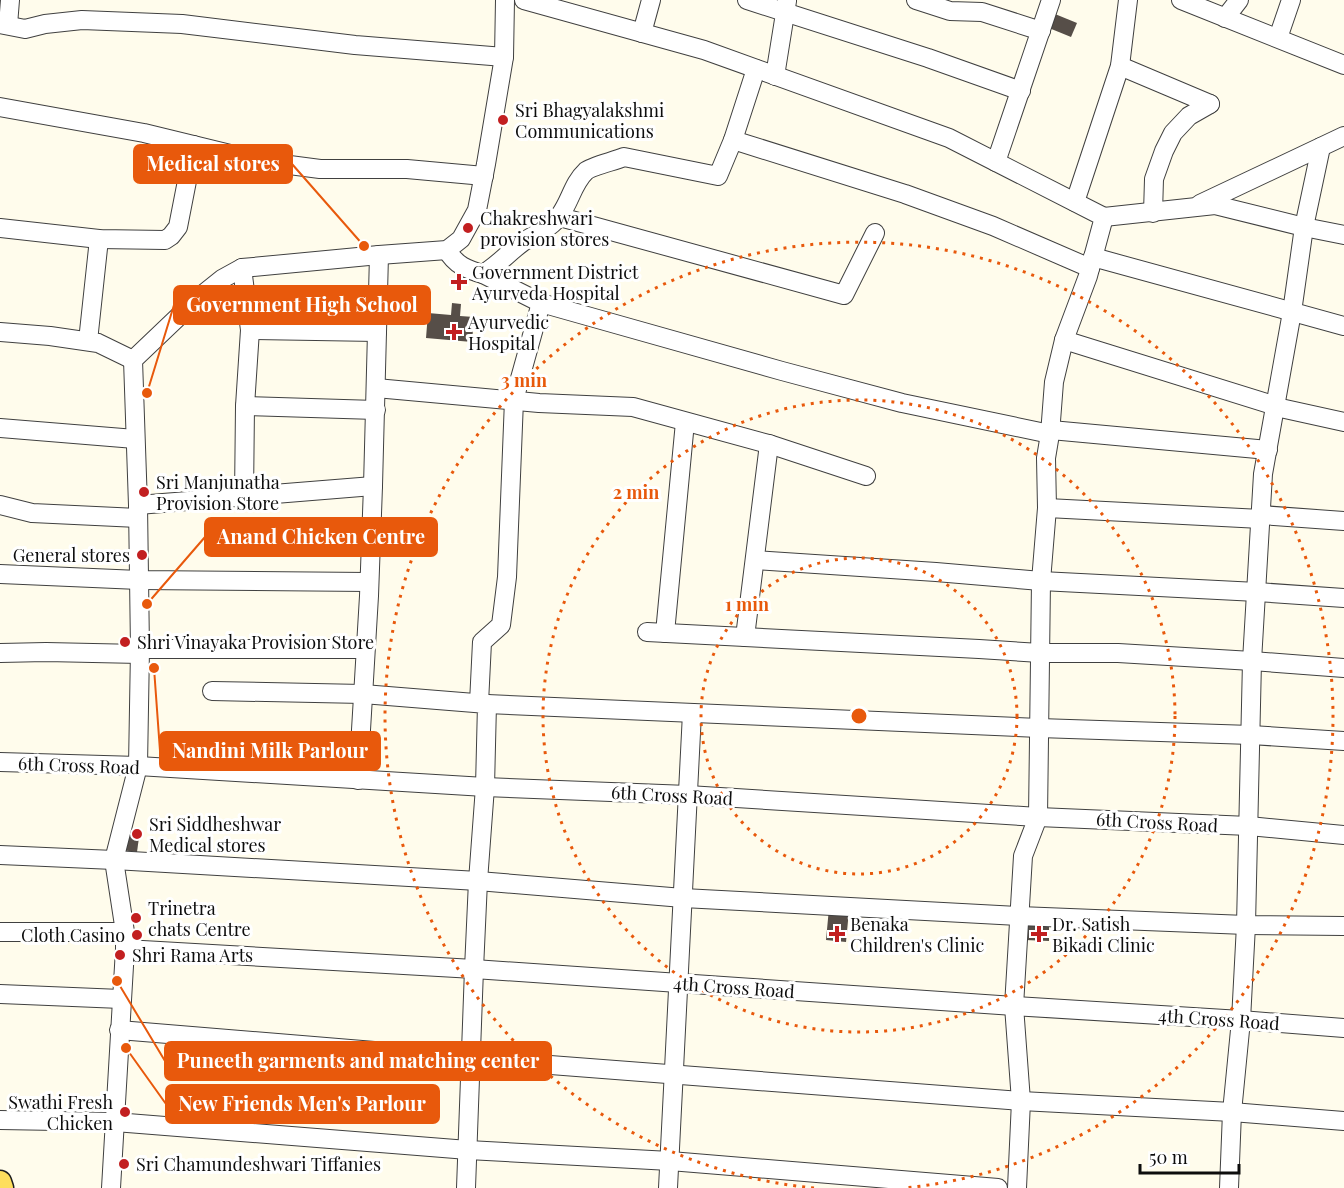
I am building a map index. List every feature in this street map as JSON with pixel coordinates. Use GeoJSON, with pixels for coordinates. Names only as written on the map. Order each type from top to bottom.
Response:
{"type":"FeatureCollection","features":[{"type":"Feature","properties":{"kind":"main road"},"geometry":{"type":"LineString","coordinates":[[0,1182],[2,1188]]}},
{"type":"Feature","properties":{"kind":"street"},"geometry":{"type":"LineString","coordinates":[[10,0],[4,25],[25,29],[45,24],[82,20],[182,24],[355,45],[504,57]]}},
{"type":"Feature","properties":{"kind":"street"},"geometry":{"type":"LineString","coordinates":[[111,1188],[125,941],[114,860],[138,766],[140,651],[133,360],[197,299],[222,279],[243,268],[447,250],[461,239],[477,210],[484,176],[504,57],[505,0]]}},
{"type":"Feature","properties":{"kind":"street"},"geometry":{"type":"LineString","coordinates":[[524,0],[704,50],[949,138],[1104,217],[1215,205],[1344,235]]}},
{"type":"Feature","properties":{"kind":"street"},"geometry":{"type":"LineString","coordinates":[[642,33],[651,0]]}},
{"type":"Feature","properties":{"kind":"street"},"geometry":{"type":"LineString","coordinates":[[747,0],[787,6],[1021,91]]}},
{"type":"Feature","properties":{"kind":"street"},"geometry":{"type":"LineString","coordinates":[[916,0],[950,11],[982,12],[1041,31]]}},
{"type":"Feature","properties":{"kind":"street"},"geometry":{"type":"LineString","coordinates":[[996,162],[1052,0]]}},
{"type":"Feature","properties":{"kind":"street"},"geometry":{"type":"LineString","coordinates":[[1075,202],[1119,66],[1128,0]]}},
{"type":"Feature","properties":{"kind":"street"},"geometry":{"type":"LineString","coordinates":[[1181,0],[1344,65]]}},
{"type":"Feature","properties":{"kind":"street"},"geometry":{"type":"LineString","coordinates":[[1225,18],[1239,0]]}},
{"type":"Feature","properties":{"kind":"street"},"geometry":{"type":"LineString","coordinates":[[1278,38],[1291,0]]}},
{"type":"Feature","properties":{"kind":"street"},"geometry":{"type":"LineString","coordinates":[[775,76],[787,6]]}},
{"type":"Feature","properties":{"kind":"street"},"geometry":{"type":"LineString","coordinates":[[1119,66],[1210,104],[1189,116],[1173,134],[1164,151],[1154,179],[1153,213]]}},
{"type":"Feature","properties":{"kind":"street"},"geometry":{"type":"LineString","coordinates":[[483,274],[560,217],[576,185],[586,171],[596,166],[624,157],[718,176],[733,140],[756,69]]}},
{"type":"Feature","properties":{"kind":"street"},"geometry":{"type":"LineString","coordinates":[[0,107],[144,133],[259,160],[320,169],[406,169],[484,176]]}},
{"type":"Feature","properties":{"kind":"street"},"geometry":{"type":"LineString","coordinates":[[733,140],[905,194],[1092,262],[1344,326]]}},
{"type":"Feature","properties":{"kind":"street"},"geometry":{"type":"LineString","coordinates":[[1193,207],[1336,141]]}},
{"type":"Feature","properties":{"kind":"street"},"geometry":{"type":"LineString","coordinates":[[1229,1188],[1232,1112],[1241,1020],[1246,926],[1252,661],[1263,474],[1292,312],[1304,227],[1336,141]]}},
{"type":"Feature","properties":{"kind":"street"},"geometry":{"type":"LineString","coordinates":[[0,228],[99,238],[165,240],[178,227],[194,145]]}},
{"type":"Feature","properties":{"kind":"street"},"geometry":{"type":"LineString","coordinates":[[560,217],[844,296],[875,233]]}},
{"type":"Feature","properties":{"kind":"street"},"geometry":{"type":"LineString","coordinates":[[1017,1188],[1021,1101],[1014,1006],[1023,856],[1038,817],[1041,581],[1047,508],[1046,458],[1054,382],[1064,340],[1092,262],[1104,217]]}},
{"type":"Feature","properties":{"kind":"street"},"geometry":{"type":"LineString","coordinates":[[88,341],[99,238]]}},
{"type":"Feature","properties":{"kind":"street"},"geometry":{"type":"LineString","coordinates":[[447,250],[450,257],[467,270],[483,274],[541,303],[902,403],[1050,432],[1268,450]]}},
{"type":"Feature","properties":{"kind":"street"},"geometry":{"type":"LineString","coordinates":[[358,780],[373,486],[379,255]]}},
{"type":"Feature","properties":{"kind":"street"},"geometry":{"type":"LineString","coordinates":[[243,268],[250,330],[245,405],[244,496]]}},
{"type":"Feature","properties":{"kind":"street"},"geometry":{"type":"LineString","coordinates":[[466,1188],[478,881],[485,787],[482,642],[501,625],[507,577],[514,400],[541,303]]}},
{"type":"Feature","properties":{"kind":"street"},"geometry":{"type":"LineString","coordinates":[[250,330],[377,332]]}},
{"type":"Feature","properties":{"kind":"street"},"geometry":{"type":"LineString","coordinates":[[0,332],[98,343],[133,360]]}},
{"type":"Feature","properties":{"kind":"street"},"geometry":{"type":"LineString","coordinates":[[1064,340],[1276,407],[1344,422]]}},
{"type":"Feature","properties":{"kind":"street"},"geometry":{"type":"LineString","coordinates":[[376,388],[633,407],[769,444],[866,476]]}},
{"type":"Feature","properties":{"kind":"street"},"geometry":{"type":"LineString","coordinates":[[245,405],[376,410]]}},
{"type":"Feature","properties":{"kind":"street"},"geometry":{"type":"LineString","coordinates":[[665,633],[685,422]]}},
{"type":"Feature","properties":{"kind":"street"},"geometry":{"type":"LineString","coordinates":[[0,428],[135,438]]}},
{"type":"Feature","properties":{"kind":"street"},"geometry":{"type":"LineString","coordinates":[[746,637],[769,444]]}},
{"type":"Feature","properties":{"kind":"street"},"geometry":{"type":"LineString","coordinates":[[0,505],[32,513],[138,511],[244,496],[373,486]]}},
{"type":"Feature","properties":{"kind":"street"},"geometry":{"type":"LineString","coordinates":[[1047,508],[1344,521]]}},
{"type":"Feature","properties":{"kind":"street"},"geometry":{"type":"LineString","coordinates":[[755,560],[1041,581],[1344,598]]}},
{"type":"Feature","properties":{"kind":"street"},"geometry":{"type":"LineString","coordinates":[[0,574],[139,580],[369,582]]}},
{"type":"Feature","properties":{"kind":"street"},"geometry":{"type":"LineString","coordinates":[[646,632],[979,648],[1040,654],[1118,653],[1344,668]]}},
{"type":"Feature","properties":{"kind":"street"},"geometry":{"type":"LineString","coordinates":[[0,653],[366,649]]}},
{"type":"Feature","properties":{"kind":"street"},"geometry":{"type":"LineString","coordinates":[[212,691],[363,694],[483,704],[1251,735],[1344,741]]}},
{"type":"Feature","properties":{"kind":"street"},"geometry":{"type":"LineString","coordinates":[[668,1188],[692,713]]}},
{"type":"Feature","properties":{"kind":"street","name":"6th Cross Road"},"geometry":{"type":"LineString","coordinates":[[0,762],[138,766],[485,787],[688,795],[1038,817],[1249,826],[1344,834]]}},
{"type":"Feature","properties":{"kind":"street"},"geometry":{"type":"LineString","coordinates":[[0,855],[478,881],[683,898],[1019,916],[1246,926],[1344,926]]}},
{"type":"Feature","properties":{"kind":"street","name":"4th Cross Road"},"geometry":{"type":"LineString","coordinates":[[0,932],[678,984],[1344,1028]]}},
{"type":"Feature","properties":{"kind":"street"},"geometry":{"type":"LineString","coordinates":[[0,994],[121,999]]}},
{"type":"Feature","properties":{"kind":"street"},"geometry":{"type":"LineString","coordinates":[[119,1030],[1021,1101],[1232,1112],[1344,1121]]}},
{"type":"Feature","properties":{"kind":"street"},"geometry":{"type":"LineString","coordinates":[[0,1120],[115,1122],[468,1150],[670,1161],[998,1188]]}},
{"type":"Feature","properties":{"kind":"building"},"geometry":{"type":"Polygon","coordinates":[[[1055,14],[1077,23],[1071,37],[1049,28],[1055,14]]]}},
{"type":"Feature","properties":{"kind":"building"},"geometry":{"type":"Polygon","coordinates":[[[452,303],[461,304],[460,316],[474,317],[472,342],[426,338],[428,313],[451,315],[452,303]]]}},
{"type":"Feature","properties":{"kind":"building"},"geometry":{"type":"Polygon","coordinates":[[[124,828],[140,830],[137,852],[121,850],[124,828]]]}},
{"type":"Feature","properties":{"kind":"building"},"geometry":{"type":"Polygon","coordinates":[[[829,908],[849,910],[846,942],[826,940],[829,908]]]}},
{"type":"Feature","properties":{"kind":"building"},"geometry":{"type":"Polygon","coordinates":[[[1025,921],[1049,922],[1049,941],[1025,940],[1025,921]]]}},
{"type":"Feature","properties":{"kind":"place","name":"Sri Bhagyalakshmi Communications"},"geometry":{"type":"Point","coordinates":[503,120]}},
{"type":"Feature","properties":{"kind":"place","name":"Chakreshwari provision stores"},"geometry":{"type":"Point","coordinates":[468,228]}},
{"type":"Feature","properties":{"kind":"place","name":"Medical stores"},"geometry":{"type":"Point","coordinates":[364,246]}},
{"type":"Feature","properties":{"kind":"place","name":"Government District Ayurveda Hospital"},"geometry":{"type":"Point","coordinates":[459,282]}},
{"type":"Feature","properties":{"kind":"place","name":"Ayurvedic Hospital"},"geometry":{"type":"Point","coordinates":[454,332]}},
{"type":"Feature","properties":{"kind":"place","name":"Government High School"},"geometry":{"type":"Point","coordinates":[147,393]}},
{"type":"Feature","properties":{"kind":"place","name":"Sri Manjunatha Provision Store"},"geometry":{"type":"Point","coordinates":[144,492]}},
{"type":"Feature","properties":{"kind":"place","name":"General stores"},"geometry":{"type":"Point","coordinates":[142,555]}},
{"type":"Feature","properties":{"kind":"place","name":"Anand Chicken Centre"},"geometry":{"type":"Point","coordinates":[147,604]}},
{"type":"Feature","properties":{"kind":"place","name":"Shri Vinayaka Provision Store"},"geometry":{"type":"Point","coordinates":[125,642]}},
{"type":"Feature","properties":{"kind":"place","name":"Nandini Milk Parlour"},"geometry":{"type":"Point","coordinates":[154,668]}},
{"type":"Feature","properties":{"kind":"place","name":"Sri Siddheshwar Medical stores"},"geometry":{"type":"Point","coordinates":[137,834]}},
{"type":"Feature","properties":{"kind":"place","name":"Trinetra chats Centre"},"geometry":{"type":"Point","coordinates":[136,918]}},
{"type":"Feature","properties":{"kind":"place","name":"Benaka Children's Clinic"},"geometry":{"type":"Point","coordinates":[837,934]}},
{"type":"Feature","properties":{"kind":"place","name":"Dr. Satish Bikadi Clinic"},"geometry":{"type":"Point","coordinates":[1039,934]}},
{"type":"Feature","properties":{"kind":"place","name":"Cloth Casino"},"geometry":{"type":"Point","coordinates":[137,935]}},
{"type":"Feature","properties":{"kind":"place","name":"Shri Rama Arts"},"geometry":{"type":"Point","coordinates":[120,955]}},
{"type":"Feature","properties":{"kind":"place","name":"Puneeth garments and matching center"},"geometry":{"type":"Point","coordinates":[117,981]}},
{"type":"Feature","properties":{"kind":"place","name":"New Friends Men's Parlour"},"geometry":{"type":"Point","coordinates":[126,1048]}},
{"type":"Feature","properties":{"kind":"place","name":"Swathi Fresh Chicken"},"geometry":{"type":"Point","coordinates":[125,1112]}},
{"type":"Feature","properties":{"kind":"place","name":"Sri Chamundeshwari Tiffanies"},"geometry":{"type":"Point","coordinates":[124,1164]}}]}
